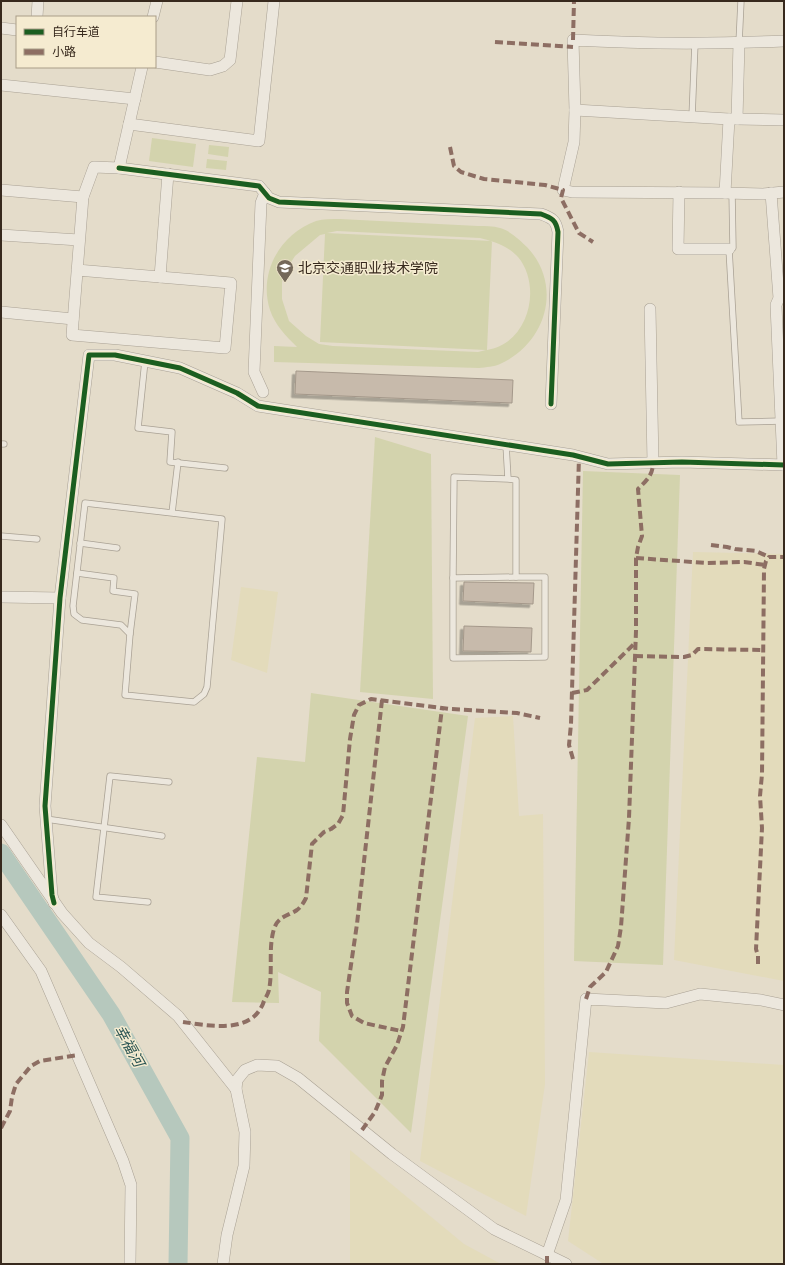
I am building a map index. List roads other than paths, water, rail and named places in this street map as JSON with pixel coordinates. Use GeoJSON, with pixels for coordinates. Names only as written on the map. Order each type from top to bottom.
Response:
{"type":"FeatureCollection","features":[{"type":"Feature","properties":{"kind":"street"},"geometry":{"type":"LineString","coordinates":[[37,16],[38,1]]}},
{"type":"Feature","properties":{"kind":"street"},"geometry":{"type":"LineString","coordinates":[[153,16],[157,1]]}},
{"type":"Feature","properties":{"kind":"street"},"geometry":{"type":"LineString","coordinates":[[156,62],[210,70],[223,66],[230,60],[238,1]]}},
{"type":"Feature","properties":{"kind":"street"},"geometry":{"type":"LineString","coordinates":[[129,124],[259,141],[274,1]]}},
{"type":"Feature","properties":{"kind":"street"},"geometry":{"type":"LineString","coordinates":[[1,28],[16,30]]}},
{"type":"Feature","properties":{"kind":"street"},"geometry":{"type":"LineString","coordinates":[[784,41],[739,43],[631,43],[573,40],[575,110],[574,142],[563,190],[572,192],[784,192]]}},
{"type":"Feature","properties":{"kind":"street"},"geometry":{"type":"LineString","coordinates":[[728,193],[739,43]]}},
{"type":"Feature","properties":{"kind":"street"},"geometry":{"type":"LineString","coordinates":[[119,168],[142,68]]}},
{"type":"Feature","properties":{"kind":"street"},"geometry":{"type":"LineString","coordinates":[[1,85],[135,99]]}},
{"type":"Feature","properties":{"kind":"street"},"geometry":{"type":"LineString","coordinates":[[575,110],[733,119],[784,120]]}},
{"type":"Feature","properties":{"kind":"street"},"geometry":{"type":"LineString","coordinates":[[77,270],[231,283],[226,348],[72,335],[79,240],[83,197],[94,167],[119,168],[259,186],[269,198],[279,202],[541,214],[551,218],[556,224],[558,232],[551,404]]}},
{"type":"Feature","properties":{"kind":"street"},"geometry":{"type":"LineString","coordinates":[[160,277],[168,174]]}},
{"type":"Feature","properties":{"kind":"street"},"geometry":{"type":"LineString","coordinates":[[1,190],[83,197]]}},
{"type":"Feature","properties":{"kind":"street"},"geometry":{"type":"LineString","coordinates":[[679,192],[678,249],[729,249]]}},
{"type":"Feature","properties":{"kind":"street"},"geometry":{"type":"LineString","coordinates":[[264,392],[254,372],[261,203],[265,193]]}},
{"type":"Feature","properties":{"kind":"street"},"geometry":{"type":"LineString","coordinates":[[54,902],[52,895],[45,806],[60,598],[89,356],[115,355],[180,368],[238,393],[258,406],[573,455],[608,464],[682,462],[784,465],[776,305],[779,298],[771,193]]}},
{"type":"Feature","properties":{"kind":"street"},"geometry":{"type":"LineString","coordinates":[[1,235],[79,240]]}},
{"type":"Feature","properties":{"kind":"street"},"geometry":{"type":"LineString","coordinates":[[650,309],[653,463]]}},
{"type":"Feature","properties":{"kind":"street"},"geometry":{"type":"LineString","coordinates":[[1,312],[73,319]]}},
{"type":"Feature","properties":{"kind":"street"},"geometry":{"type":"LineString","coordinates":[[1,597],[60,598]]}},
{"type":"Feature","properties":{"kind":"street"},"geometry":{"type":"LineString","coordinates":[[1,825],[62,913],[89,943],[121,967],[178,1016],[236,1089]]}},
{"type":"Feature","properties":{"kind":"street"},"geometry":{"type":"LineString","coordinates":[[1,915],[41,971],[123,1162],[131,1184],[130,1264]]}},
{"type":"Feature","properties":{"kind":"street"},"geometry":{"type":"LineString","coordinates":[[547,1255],[566,1200],[586,999],[666,1003],[700,994],[761,1000],[784,1005]]}},
{"type":"Feature","properties":{"kind":"street"},"geometry":{"type":"LineString","coordinates":[[223,1264],[244,1166],[245,1132],[236,1089],[237,1080],[245,1070],[257,1065],[277,1066],[298,1078],[392,1154],[494,1229],[566,1264]]}},
{"type":"Feature","properties":{"kind":"lane"},"geometry":{"type":"LineString","coordinates":[[739,43],[741,1]]}},
{"type":"Feature","properties":{"kind":"lane"},"geometry":{"type":"LineString","coordinates":[[692,117],[695,43]]}},
{"type":"Feature","properties":{"kind":"lane"},"geometry":{"type":"LineString","coordinates":[[728,193],[733,248],[729,249],[739,422],[781,421]]}},
{"type":"Feature","properties":{"kind":"lane"},"geometry":{"type":"LineString","coordinates":[[144,361],[138,428],[172,432],[170,462],[226,468]]}},
{"type":"Feature","properties":{"kind":"lane"},"geometry":{"type":"LineString","coordinates":[[506,445],[508,479]]}},
{"type":"Feature","properties":{"kind":"lane"},"geometry":{"type":"LineString","coordinates":[[172,513],[178,462]]}},
{"type":"Feature","properties":{"kind":"lane"},"geometry":{"type":"LineString","coordinates":[[452,578],[545,577],[546,657],[453,658],[452,578],[454,477],[516,480],[516,577]]}},
{"type":"Feature","properties":{"kind":"lane"},"geometry":{"type":"LineString","coordinates":[[77,573],[114,578],[113,591],[136,594],[130,634],[125,695],[194,702],[204,694],[207,687],[222,519],[85,503],[73,606],[74,614],[82,620],[121,625],[126,628],[130,634]]}},
{"type":"Feature","properties":{"kind":"lane"},"geometry":{"type":"LineString","coordinates":[[1,536],[37,539]]}},
{"type":"Feature","properties":{"kind":"lane"},"geometry":{"type":"LineString","coordinates":[[80,544],[117,548]]}},
{"type":"Feature","properties":{"kind":"lane"},"geometry":{"type":"LineString","coordinates":[[148,902],[96,897],[110,776],[170,782]]}},
{"type":"Feature","properties":{"kind":"lane"},"geometry":{"type":"LineString","coordinates":[[46,819],[162,836]]}},
{"type":"Feature","properties":{"kind":"waterway","name":"幸福河"},"geometry":{"type":"LineString","coordinates":[[1,853],[111,1014],[180,1138],[178,1264]]}},
{"type":"Feature","properties":{"kind":"place","name":"北京交通职业技术学院"},"geometry":{"type":"Point","coordinates":[285,283]}}]}
